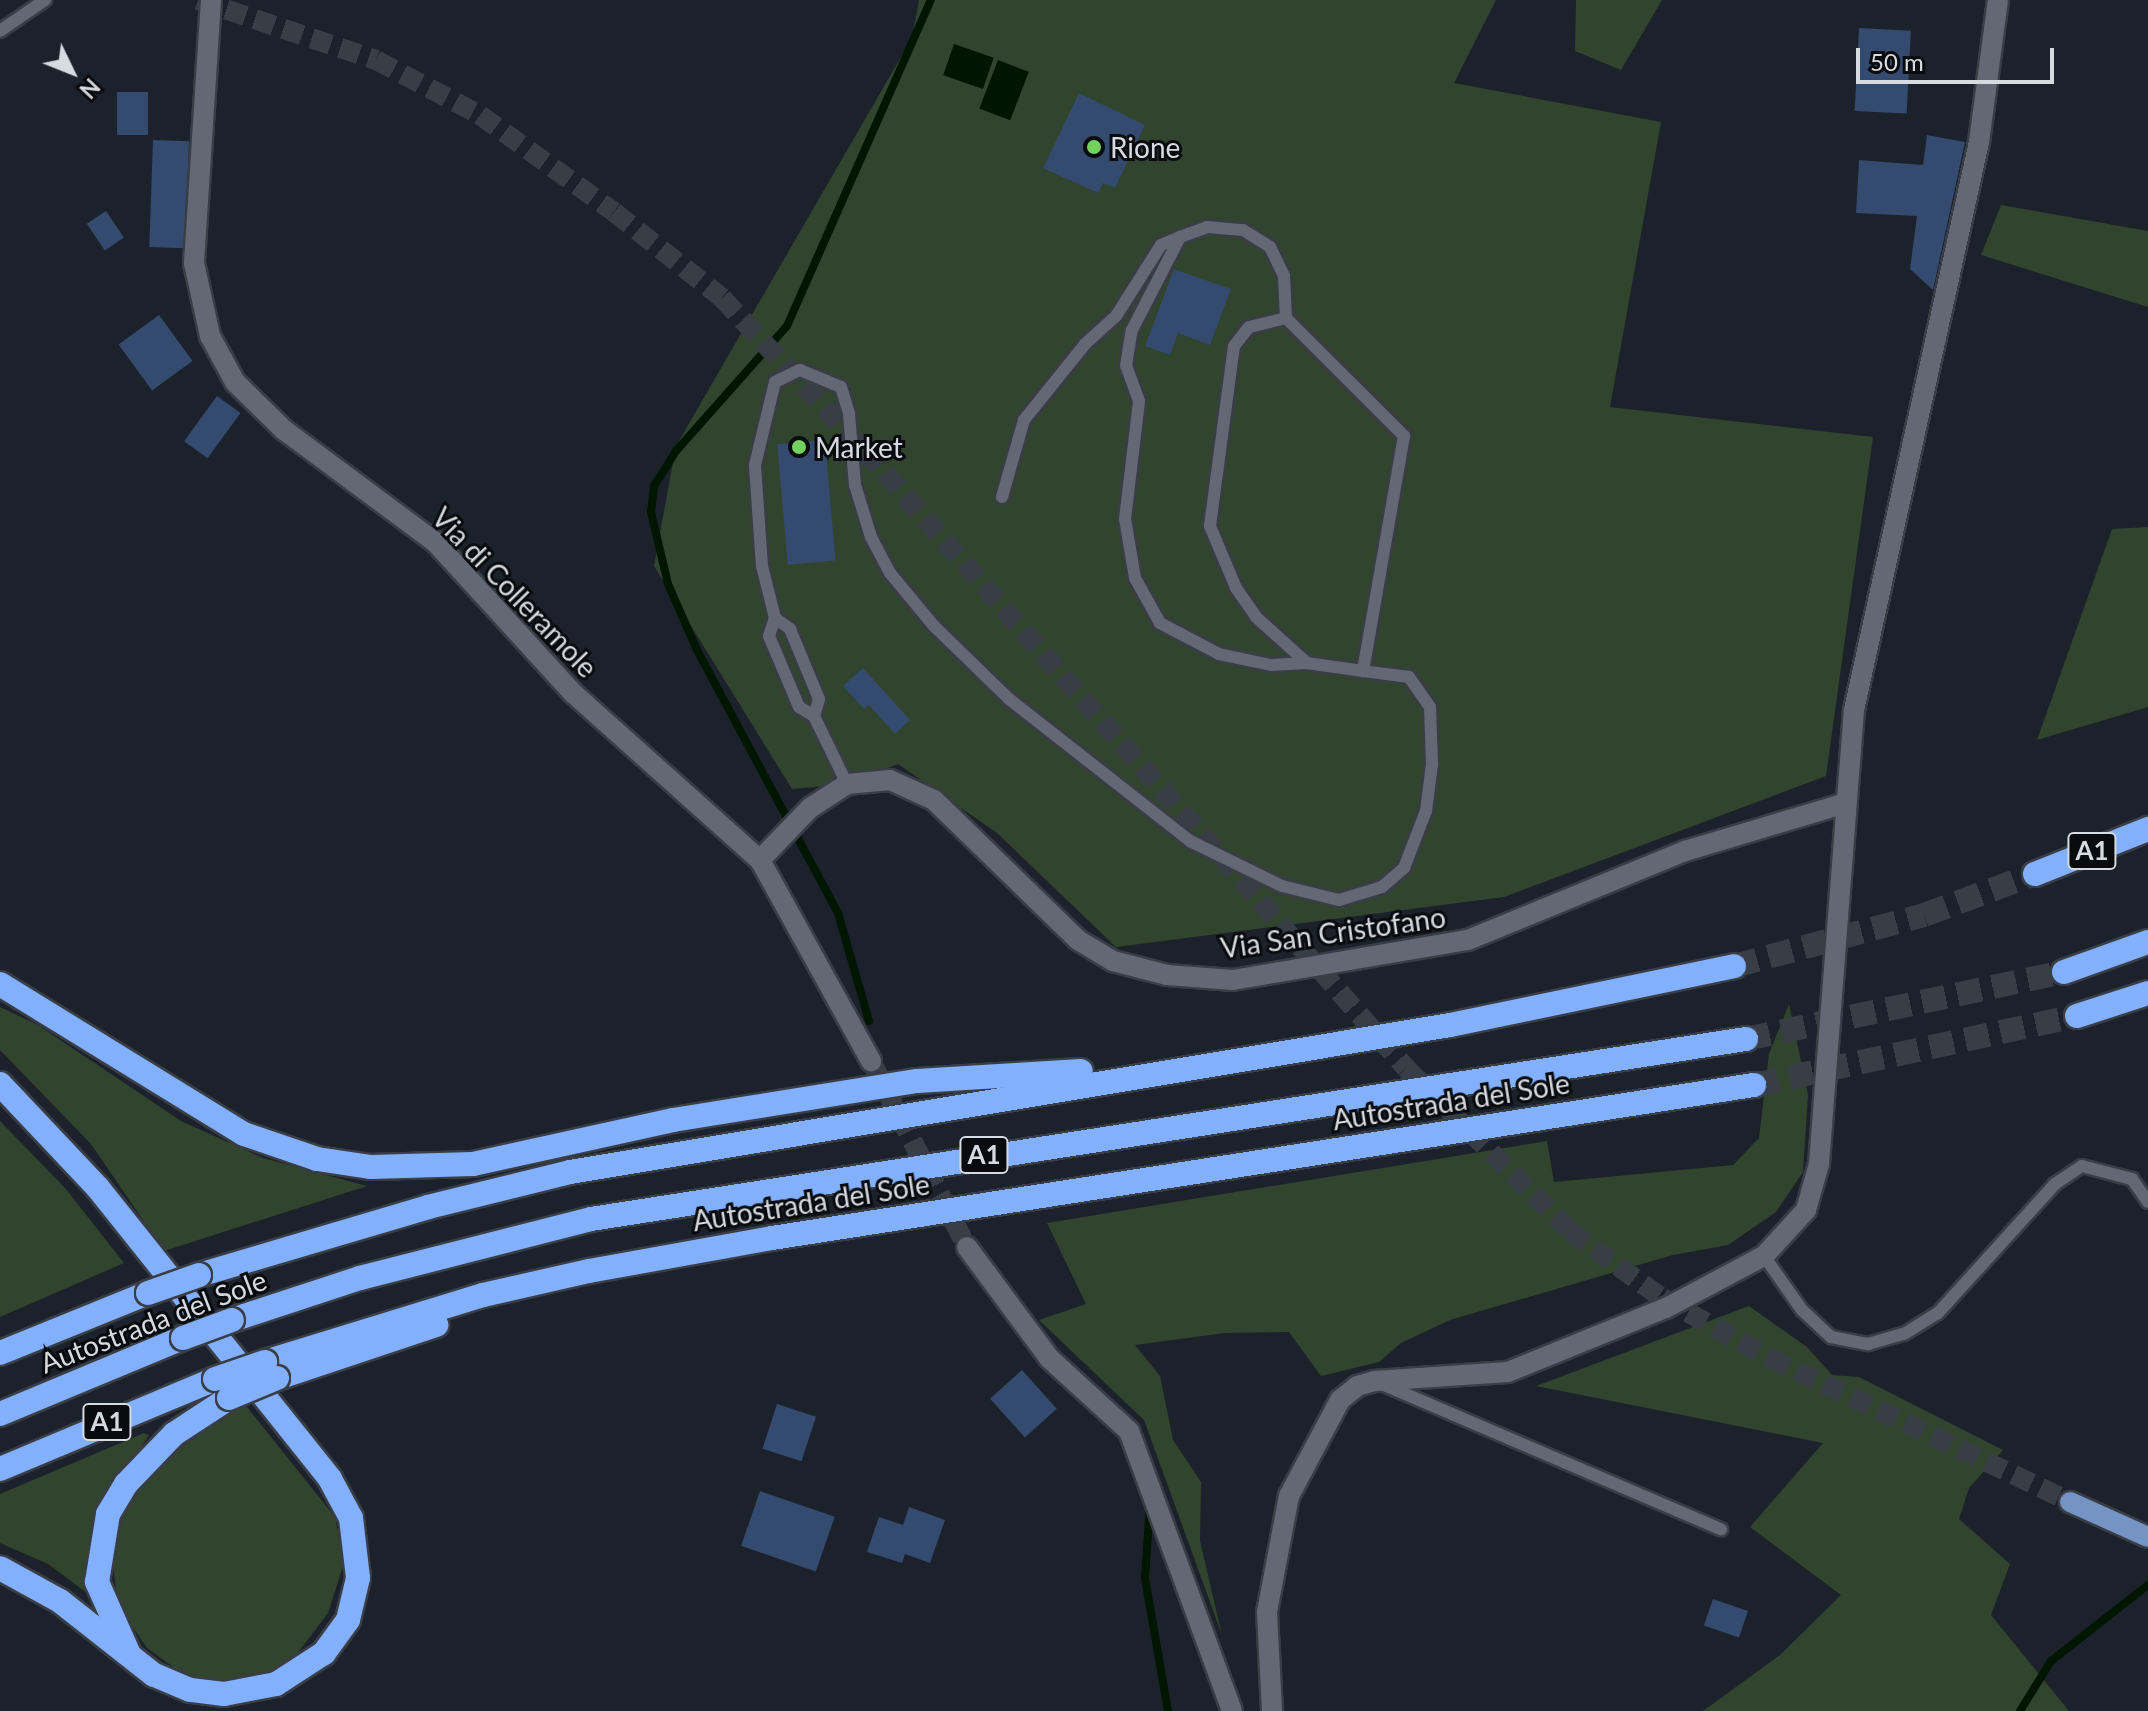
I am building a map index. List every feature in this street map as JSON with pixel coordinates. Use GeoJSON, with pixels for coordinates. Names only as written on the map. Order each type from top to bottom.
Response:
{"type":"FeatureCollection","features":[{"type":"Feature","properties":{"kind":"highway","name":"A1"},"geometry":{"type":"LineString","coordinates":[[2035,874],[2148,829]]}},
{"type":"Feature","properties":{"kind":"highway"},"geometry":{"type":"LineString","coordinates":[[2064,972],[2148,942]]}},
{"type":"Feature","properties":{"kind":"highway","name":"Autostrada del Sole"},"geometry":{"type":"LineString","coordinates":[[0,1353],[199,1275],[428,1207],[570,1172],[1450,1025],[1734,966]]}},
{"type":"Feature","properties":{"kind":"highway"},"geometry":{"type":"LineString","coordinates":[[0,984],[244,1134],[317,1159],[384,1168],[473,1164],[673,1120],[917,1081],[1176,1070]]}},
{"type":"Feature","properties":{"kind":"highway"},"geometry":{"type":"LineString","coordinates":[[2077,1016],[2148,993]]}},
{"type":"Feature","properties":{"kind":"highway","name":"Autostrada del Sole"},"geometry":{"type":"LineString","coordinates":[[0,1414],[232,1320],[374,1274],[591,1219],[1746,1039]]}},
{"type":"Feature","properties":{"kind":"highway"},"geometry":{"type":"LineString","coordinates":[[0,1084],[98,1188],[321,1467],[355,1535],[358,1578],[348,1620],[324,1653],[291,1677],[239,1694],[206,1693],[175,1684],[133,1661],[60,1601],[0,1568]]}},
{"type":"Feature","properties":{"kind":"highway","name":"Autostrada del Sole"},"geometry":{"type":"LineString","coordinates":[[0,1469],[468,1299],[589,1271],[787,1235],[1754,1085]]}},
{"type":"Feature","properties":{"kind":"highway"},"geometry":{"type":"LineString","coordinates":[[133,1661],[97,1582],[108,1514],[126,1484],[222,1389]]}},
{"type":"Feature","properties":{"kind":"main road"},"geometry":{"type":"LineString","coordinates":[[2070,1502],[2148,1537]]}},
{"type":"Feature","properties":{"kind":"street","name":"Via di Colleramole"},"geometry":{"type":"LineString","coordinates":[[211,0],[194,263],[210,336],[235,382],[284,430],[435,542],[573,693],[760,860],[871,1061]]}},
{"type":"Feature","properties":{"kind":"street"},"geometry":{"type":"LineString","coordinates":[[1272,1711],[1267,1612],[1289,1496],[1340,1400],[1357,1386],[1375,1381],[1508,1372],[1666,1308],[1764,1256],[1806,1210],[1819,1164],[1843,804],[1854,710],[1979,142],[1998,0]]}},
{"type":"Feature","properties":{"kind":"street","name":"Via San Cristofano"},"geometry":{"type":"LineString","coordinates":[[760,860],[810,808],[847,784],[890,780],[934,800],[1078,940],[1113,961],[1167,975],[1233,980],[1468,940],[1685,851],[1817,808],[1843,804]]}},
{"type":"Feature","properties":{"kind":"street"},"geometry":{"type":"LineString","coordinates":[[967,1247],[1049,1358],[1129,1431],[1232,1711]]}},
{"type":"Feature","properties":{"kind":"lane"},"geometry":{"type":"LineString","coordinates":[[0,31],[45,0]]}},
{"type":"Feature","properties":{"kind":"lane"},"geometry":{"type":"LineString","coordinates":[[1002,497],[1024,420],[1085,344],[1116,316],[1161,245],[1207,227],[1243,230],[1270,247],[1284,276],[1286,318],[1404,436],[1363,671]]}},
{"type":"Feature","properties":{"kind":"lane"},"geometry":{"type":"LineString","coordinates":[[847,784],[814,716],[799,707],[769,636],[775,618],[762,566],[755,465],[775,382],[800,370],[841,387],[849,414],[855,485],[871,537],[890,573],[925,615],[1009,699],[1190,841],[1282,886],[1339,900],[1382,887],[1404,868],[1426,811],[1432,764],[1430,707],[1409,677],[1307,663],[1271,665],[1219,654],[1186,640],[1160,623],[1135,578],[1125,519],[1139,401],[1126,366],[1132,330],[1180,237]]}},
{"type":"Feature","properties":{"kind":"lane"},"geometry":{"type":"LineString","coordinates":[[1286,318],[1249,327],[1234,346],[1210,526],[1236,588],[1256,617],[1307,663]]}},
{"type":"Feature","properties":{"kind":"lane"},"geometry":{"type":"LineString","coordinates":[[775,618],[790,629],[819,699],[814,716]]}},
{"type":"Feature","properties":{"kind":"lane"},"geometry":{"type":"LineString","coordinates":[[1764,1256],[1802,1310],[1831,1337],[1868,1344],[1904,1334],[1938,1313],[2055,1184],[2082,1166],[2132,1179],[2148,1202]]}},
{"type":"Feature","properties":{"kind":"lane"},"geometry":{"type":"LineString","coordinates":[[1375,1381],[1721,1529]]}},
{"type":"Feature","properties":{"kind":"shaded area"},"geometry":{"type":"Polygon","coordinates":[[[919,0],[1496,0],[1454,83],[1661,122],[1610,407],[1873,437],[1826,776],[1504,897],[1116,947],[997,833],[898,764],[847,784],[792,789],[654,566],[676,446],[912,38],[919,0]]]}},
{"type":"Feature","properties":{"kind":"shaded area"},"geometry":{"type":"Polygon","coordinates":[[[1576,0],[1662,0],[1621,70],[1575,51],[1576,0]]]}},
{"type":"Feature","properties":{"kind":"shaded area"},"geometry":{"type":"Polygon","coordinates":[[[954,44],[994,58],[983,89],[943,75],[954,44]]]}},
{"type":"Feature","properties":{"kind":"shaded area"},"geometry":{"type":"Polygon","coordinates":[[[998,60],[1029,72],[1010,120],[979,109],[998,60]]]}},
{"type":"Feature","properties":{"kind":"shaded area"},"geometry":{"type":"Polygon","coordinates":[[[2001,205],[2148,231],[2148,307],[1981,255],[2001,205]]]}},
{"type":"Feature","properties":{"kind":"shaded area"},"geometry":{"type":"Polygon","coordinates":[[[2148,527],[2148,707],[2037,740],[2112,529],[2148,527]]]}},
{"type":"Feature","properties":{"kind":"shaded area"},"geometry":{"type":"Polygon","coordinates":[[[1789,1004],[1808,1095],[1803,1172],[1776,1212],[1728,1245],[1673,1255],[1450,1320],[1401,1343],[1379,1362],[1321,1376],[1289,1332],[1225,1333],[1135,1345],[1160,1376],[1173,1440],[1201,1482],[1200,1541],[1222,1635],[1144,1420],[1039,1320],[1086,1304],[1047,1223],[1547,1141],[1554,1182],[1733,1165],[1759,1138],[1769,1054],[1789,1004]]]}},
{"type":"Feature","properties":{"kind":"shaded area"},"geometry":{"type":"Polygon","coordinates":[[[0,1007],[38,1025],[181,1121],[263,1158],[367,1186],[164,1251],[91,1144],[0,1050],[0,1007]]]}},
{"type":"Feature","properties":{"kind":"shaded area"},"geometry":{"type":"Polygon","coordinates":[[[0,1121],[65,1188],[124,1263],[0,1317],[0,1121]]]}},
{"type":"Feature","properties":{"kind":"shaded area"},"geometry":{"type":"Polygon","coordinates":[[[1749,1306],[1807,1347],[1832,1375],[1859,1377],[2003,1450],[1969,1488],[1959,1519],[2010,1564],[1991,1615],[2069,1711],[1703,1711],[1780,1655],[1841,1595],[1750,1527],[1823,1443],[1536,1386],[1749,1306]]]}},
{"type":"Feature","properties":{"kind":"shaded area"},"geometry":{"type":"Polygon","coordinates":[[[243,1402],[335,1517],[344,1563],[328,1613],[291,1662],[249,1679],[204,1680],[179,1671],[147,1648],[118,1606],[112,1556],[124,1512],[138,1486],[194,1434],[221,1421],[243,1402]]]}},
{"type":"Feature","properties":{"kind":"shaded area"},"geometry":{"type":"Polygon","coordinates":[[[144,1433],[149,1435],[96,1512],[88,1550],[87,1593],[48,1564],[0,1543],[0,1494],[144,1433]]]}},
{"type":"Feature","properties":{"kind":"building"},"geometry":{"type":"Polygon","coordinates":[[[1859,28],[1911,31],[1907,114],[1855,111],[1859,28]]]}},
{"type":"Feature","properties":{"kind":"building"},"geometry":{"type":"Polygon","coordinates":[[[117,92],[148,92],[148,135],[117,135],[117,92]]]}},
{"type":"Feature","properties":{"kind":"building","name":"Rione"},"geometry":{"type":"Polygon","coordinates":[[[1079,93],[1145,125],[1115,188],[1103,183],[1098,193],[1043,168],[1079,93]]]}},
{"type":"Feature","properties":{"kind":"building"},"geometry":{"type":"Polygon","coordinates":[[[1927,135],[1965,142],[1933,290],[1910,269],[1917,216],[1856,213],[1859,160],[1923,165],[1927,135]]]}},
{"type":"Feature","properties":{"kind":"building"},"geometry":{"type":"Polygon","coordinates":[[[153,140],[189,141],[185,248],[149,247],[153,140]]]}},
{"type":"Feature","properties":{"kind":"building"},"geometry":{"type":"Polygon","coordinates":[[[106,211],[124,238],[105,250],[87,224],[106,211]]]}},
{"type":"Feature","properties":{"kind":"building"},"geometry":{"type":"Polygon","coordinates":[[[1174,269],[1231,289],[1210,345],[1178,333],[1170,355],[1145,346],[1174,269]]]}},
{"type":"Feature","properties":{"kind":"building"},"geometry":{"type":"Polygon","coordinates":[[[159,315],[193,361],[152,391],[119,344],[159,315]]]}},
{"type":"Feature","properties":{"kind":"building"},"geometry":{"type":"Polygon","coordinates":[[[217,396],[240,413],[208,458],[184,441],[217,396]]]}},
{"type":"Feature","properties":{"kind":"building"},"geometry":{"type":"Polygon","coordinates":[[[825,440],[836,561],[788,565],[777,444],[825,440]]]}},
{"type":"Feature","properties":{"kind":"building"},"geometry":{"type":"Polygon","coordinates":[[[863,668],[910,720],[895,734],[869,705],[864,709],[843,686],[863,668]]]}},
{"type":"Feature","properties":{"kind":"building"},"geometry":{"type":"Polygon","coordinates":[[[1022,1370],[1057,1409],[1025,1437],[990,1399],[1022,1370]]]}},
{"type":"Feature","properties":{"kind":"building"},"geometry":{"type":"Polygon","coordinates":[[[777,1404],[816,1417],[801,1461],[762,1449],[777,1404]]]}},
{"type":"Feature","properties":{"kind":"building"},"geometry":{"type":"Polygon","coordinates":[[[760,1491],[835,1517],[816,1572],[741,1546],[760,1491]]]}},
{"type":"Feature","properties":{"kind":"building"},"geometry":{"type":"Polygon","coordinates":[[[909,1507],[945,1520],[930,1563],[905,1554],[902,1563],[867,1552],[879,1517],[903,1525],[909,1507]]]}},
{"type":"Feature","properties":{"kind":"building"},"geometry":{"type":"Polygon","coordinates":[[[1713,1599],[1748,1611],[1739,1638],[1704,1625],[1713,1599]]]}},
{"type":"Feature","properties":{"kind":"waterway"},"geometry":{"type":"LineString","coordinates":[[869,1021],[838,913],[697,650],[668,584],[651,512],[654,486],[676,451],[787,326],[931,0]]}},
{"type":"Feature","properties":{"kind":"waterway"},"geometry":{"type":"LineString","coordinates":[[1150,1503],[1145,1578],[1168,1711]]}},
{"type":"Feature","properties":{"kind":"waterway"},"geometry":{"type":"LineString","coordinates":[[2020,1711],[2051,1661],[2148,1585]]}},
{"type":"Feature","properties":{"kind":"tunnel"},"geometry":{"type":"LineString","coordinates":[[198,0],[376,60],[480,115],[614,212],[722,298],[885,473],[1406,1068],[1570,1231],[1662,1298],[1770,1358],[2070,1502]]}},
{"type":"Feature","properties":{"kind":"tunnel"},"geometry":{"type":"LineString","coordinates":[[1734,966],[1924,915],[2035,874]]}},
{"type":"Feature","properties":{"kind":"tunnel"},"geometry":{"type":"LineString","coordinates":[[1746,1039],[2064,972]]}},
{"type":"Feature","properties":{"kind":"tunnel"},"geometry":{"type":"LineString","coordinates":[[1754,1085],[2077,1016]]}},
{"type":"Feature","properties":{"kind":"tunnel"},"geometry":{"type":"LineString","coordinates":[[871,1061],[967,1247]]}},
{"type":"Feature","properties":{"kind":"place","name":"Rione"},"geometry":{"type":"Point","coordinates":[1094,147]}},
{"type":"Feature","properties":{"kind":"place","name":"Market"},"geometry":{"type":"Point","coordinates":[799,447]}}]}
